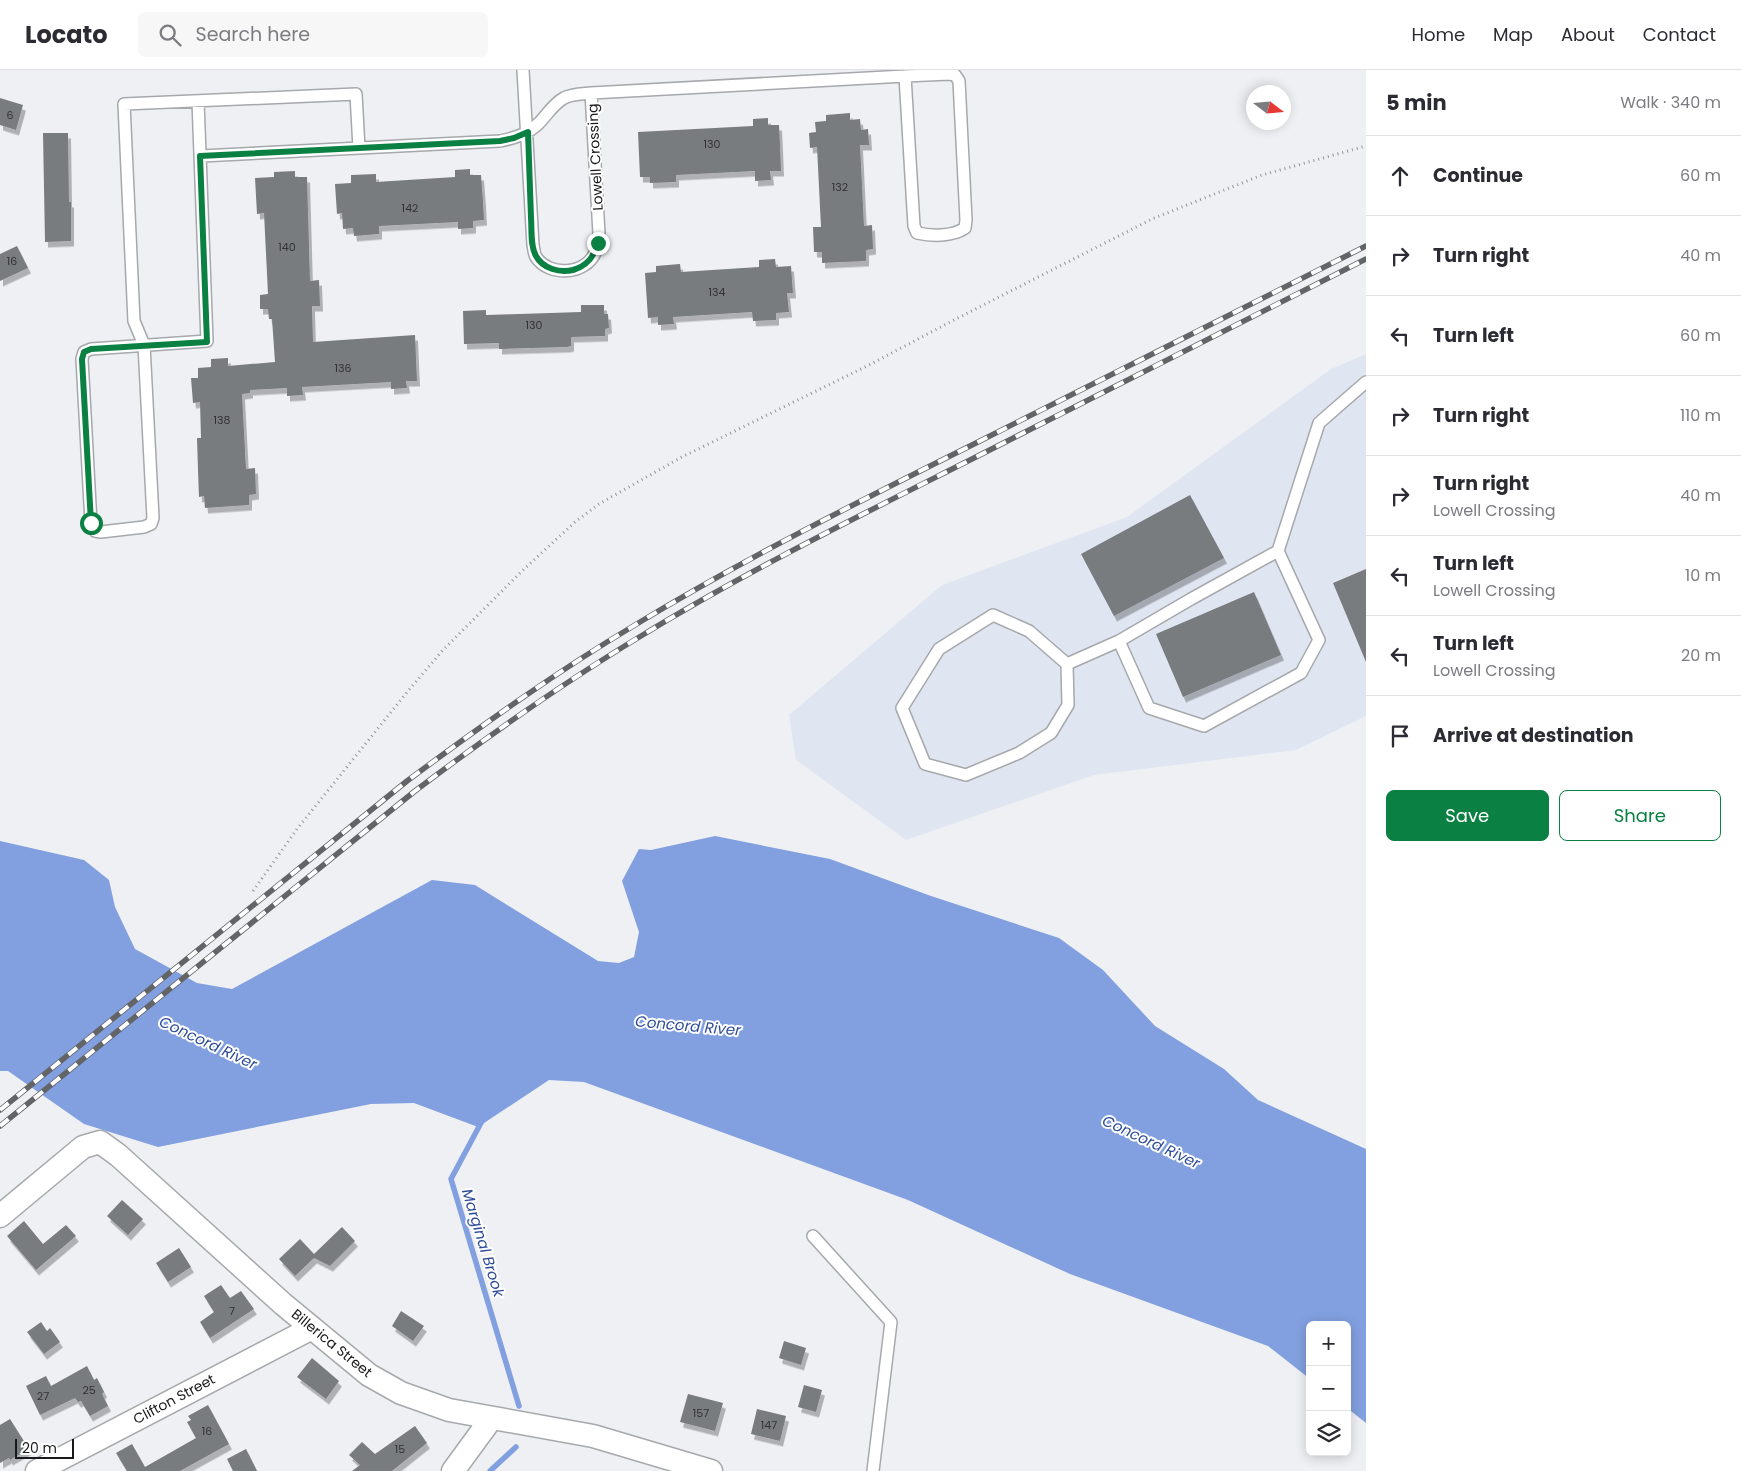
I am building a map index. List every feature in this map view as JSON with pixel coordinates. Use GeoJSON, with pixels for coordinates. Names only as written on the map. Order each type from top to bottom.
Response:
{"type":"FeatureCollection","features":[{"type":"Feature","properties":{"kind":"street","name":"Billerica Street"},"geometry":{"type":"LineString","coordinates":[[0,1216],[83,1147],[100,1142],[118,1155],[283,1304],[369,1375],[401,1393],[449,1410],[593,1436],[711,1471]]}},
{"type":"Feature","properties":{"kind":"street","name":"Clifton Street"},"geometry":{"type":"LineString","coordinates":[[37,1471],[312,1328]]}},
{"type":"Feature","properties":{"kind":"street"},"geometry":{"type":"LineString","coordinates":[[453,1471],[491,1418]]}},
{"type":"Feature","properties":{"kind":"lane"},"geometry":{"type":"LineString","coordinates":[[200,156],[500,141],[514,138],[528,132],[523,70]]}},
{"type":"Feature","properties":{"kind":"lane"},"geometry":{"type":"LineString","coordinates":[[591,93],[905,76],[955,74],[959,81],[966,220],[964,228],[958,233],[926,235],[917,233],[914,226],[905,76]]}},
{"type":"Feature","properties":{"kind":"lane","name":"Lowell Crossing"},"geometry":{"type":"LineString","coordinates":[[591,93],[599,234],[595,254],[588,263],[579,268],[566,272],[554,270],[543,264],[536,256],[532,234],[528,132],[555,105],[566,97],[591,93]]}},
{"type":"Feature","properties":{"kind":"lane"},"geometry":{"type":"LineString","coordinates":[[198,101],[207,342],[144,346],[91,349],[84,352],[82,359],[91,523],[95,531],[102,532],[144,527],[151,524],[153,518],[144,346],[134,321],[124,104],[356,94],[359,148]]}},
{"type":"Feature","properties":{"kind":"lane"},"geometry":{"type":"LineString","coordinates":[[1119,641],[1149,708],[1204,726],[1301,674],[1319,640],[1278,551],[1319,422],[1366,382]]}},
{"type":"Feature","properties":{"kind":"lane"},"geometry":{"type":"LineString","coordinates":[[1067,664],[1119,641],[1190,599],[1278,551]]}},
{"type":"Feature","properties":{"kind":"lane"},"geometry":{"type":"LineString","coordinates":[[993,616],[1029,631],[1067,664],[1068,705],[1051,734],[1019,753],[966,775],[924,764],[902,708],[940,649],[993,616]]}},
{"type":"Feature","properties":{"kind":"lane"},"geometry":{"type":"LineString","coordinates":[[813,1236],[891,1322],[873,1471]]}},
{"type":"Feature","properties":{"kind":"path"},"geometry":{"type":"LineString","coordinates":[[253,891],[304,821],[443,650],[574,522],[599,504],[680,458],[872,364],[1152,219],[1262,175],[1366,146]]}},
{"type":"Feature","properties":{"kind":"shaded area"},"geometry":{"type":"Polygon","coordinates":[[[1366,354],[1366,716],[1296,750],[1094,775],[906,840],[796,760],[789,715],[942,585],[1127,517],[1331,369],[1366,354]]]}},
{"type":"Feature","properties":{"kind":"water","name":"Concord River"},"geometry":{"type":"Polygon","coordinates":[[[715,836],[830,859],[931,896],[1059,938],[1103,970],[1155,1026],[1224,1069],[1258,1100],[1366,1149],[1366,1423],[1351,1411],[1351,1321],[1306,1321],[1306,1376],[1268,1346],[1070,1274],[908,1200],[584,1082],[549,1080],[478,1127],[414,1103],[371,1104],[158,1147],[84,1124],[8,1071],[0,1071],[0,841],[84,860],[109,880],[115,907],[135,949],[197,983],[232,989],[432,880],[475,885],[598,961],[619,963],[634,957],[639,932],[622,881],[639,849],[651,850],[715,836]]]}},
{"type":"Feature","properties":{"kind":"building"},"geometry":{"type":"Polygon","coordinates":[[[0,98],[23,105],[16,130],[0,125],[0,98]]]}},
{"type":"Feature","properties":{"kind":"building"},"geometry":{"type":"Polygon","coordinates":[[[850,113],[850,120],[860,119],[861,130],[868,129],[869,145],[860,145],[864,226],[872,225],[873,249],[866,250],[866,261],[822,263],[822,252],[814,252],[813,227],[821,227],[817,147],[810,148],[809,133],[816,132],[815,122],[826,121],[826,115],[850,113]]]}},
{"type":"Feature","properties":{"kind":"building"},"geometry":{"type":"Polygon","coordinates":[[[768,118],[768,125],[779,125],[780,145],[781,171],[770,171],[771,180],[755,181],[755,171],[676,175],[676,182],[650,183],[650,177],[640,177],[638,132],[753,126],[753,119],[768,118]]]}},
{"type":"Feature","properties":{"kind":"building"},"geometry":{"type":"Polygon","coordinates":[[[43,133],[68,133],[71,241],[45,242],[43,133]]]}},
{"type":"Feature","properties":{"kind":"building"},"geometry":{"type":"Polygon","coordinates":[[[470,169],[470,175],[481,175],[484,220],[473,221],[473,228],[458,229],[458,222],[379,226],[379,234],[354,236],[353,228],[343,229],[342,213],[337,214],[335,184],[351,183],[351,175],[376,174],[376,182],[455,177],[455,170],[470,169]]]}},
{"type":"Feature","properties":{"kind":"building"},"geometry":{"type":"Polygon","coordinates":[[[295,171],[295,177],[307,177],[310,281],[319,280],[320,306],[312,306],[313,342],[415,335],[417,381],[406,381],[407,388],[391,389],[391,382],[302,387],[303,395],[287,396],[287,388],[250,390],[250,393],[242,394],[246,469],[255,468],[256,494],[249,495],[249,505],[205,508],[204,496],[199,497],[197,438],[201,438],[200,402],[193,403],[191,378],[198,378],[198,368],[211,367],[211,359],[228,358],[228,366],[275,362],[272,319],[269,319],[268,309],[260,309],[260,295],[268,294],[264,213],[257,214],[255,178],[274,177],[274,172],[295,171]]]}},
{"type":"Feature","properties":{"kind":"building"},"geometry":{"type":"Polygon","coordinates":[[[17,246],[28,268],[0,281],[0,254],[17,246]]]}},
{"type":"Feature","properties":{"kind":"building"},"geometry":{"type":"Polygon","coordinates":[[[775,259],[776,267],[791,266],[793,293],[787,293],[789,312],[776,313],[776,320],[753,321],[752,312],[673,317],[674,324],[658,325],[658,317],[648,318],[645,273],[656,272],[656,266],[680,264],[681,272],[759,267],[759,260],[775,259]]]}},
{"type":"Feature","properties":{"kind":"building"},"geometry":{"type":"Polygon","coordinates":[[[581,305],[604,305],[604,314],[608,314],[609,328],[605,329],[605,336],[571,337],[571,346],[567,347],[499,349],[499,343],[464,344],[463,311],[486,310],[486,315],[581,312],[581,305]]]}},
{"type":"Feature","properties":{"kind":"building"},"geometry":{"type":"Polygon","coordinates":[[[1190,495],[1224,558],[1114,616],[1081,554],[1190,495]]]}},
{"type":"Feature","properties":{"kind":"building"},"geometry":{"type":"Polygon","coordinates":[[[1366,569],[1366,662],[1333,583],[1366,569]]]}},
{"type":"Feature","properties":{"kind":"building"},"geometry":{"type":"Polygon","coordinates":[[[1254,592],[1281,655],[1183,697],[1156,634],[1254,592]]]}},
{"type":"Feature","properties":{"kind":"building"},"geometry":{"type":"Polygon","coordinates":[[[122,1200],[143,1219],[128,1235],[107,1216],[122,1200]]]}},
{"type":"Feature","properties":{"kind":"building"},"geometry":{"type":"Polygon","coordinates":[[[24,1221],[43,1244],[66,1225],[76,1236],[36,1270],[7,1236],[24,1221]]]}},
{"type":"Feature","properties":{"kind":"building"},"geometry":{"type":"Polygon","coordinates":[[[342,1227],[355,1241],[330,1266],[314,1258],[295,1276],[279,1259],[300,1239],[314,1254],[342,1227]]]}},
{"type":"Feature","properties":{"kind":"building"},"geometry":{"type":"Polygon","coordinates":[[[179,1248],[191,1267],[168,1282],[156,1263],[179,1248]]]}},
{"type":"Feature","properties":{"kind":"building"},"geometry":{"type":"Polygon","coordinates":[[[221,1285],[230,1298],[241,1291],[254,1309],[210,1338],[200,1322],[214,1312],[204,1296],[221,1285]]]}},
{"type":"Feature","properties":{"kind":"building"},"geometry":{"type":"Polygon","coordinates":[[[401,1311],[424,1326],[413,1341],[392,1326],[401,1311]]]}},
{"type":"Feature","properties":{"kind":"building"},"geometry":{"type":"Polygon","coordinates":[[[41,1322],[47,1331],[50,1328],[60,1342],[44,1354],[27,1332],[41,1322]]]}},
{"type":"Feature","properties":{"kind":"building"},"geometry":{"type":"Polygon","coordinates":[[[784,1341],[806,1348],[801,1365],[779,1358],[784,1341]]]}},
{"type":"Feature","properties":{"kind":"building"},"geometry":{"type":"Polygon","coordinates":[[[312,1358],[339,1381],[326,1399],[297,1377],[312,1358]]]}},
{"type":"Feature","properties":{"kind":"building"},"geometry":{"type":"Polygon","coordinates":[[[87,1366],[94,1380],[97,1378],[108,1406],[90,1416],[81,1401],[78,1402],[75,1398],[40,1415],[26,1386],[46,1376],[51,1386],[87,1366]]]}},
{"type":"Feature","properties":{"kind":"building"},"geometry":{"type":"Polygon","coordinates":[[[804,1385],[822,1390],[816,1412],[798,1407],[804,1385]]]}},
{"type":"Feature","properties":{"kind":"building"},"geometry":{"type":"Polygon","coordinates":[[[688,1394],[723,1403],[715,1431],[680,1422],[688,1394]]]}},
{"type":"Feature","properties":{"kind":"building"},"geometry":{"type":"Polygon","coordinates":[[[208,1405],[229,1444],[180,1471],[127,1471],[116,1453],[132,1444],[145,1467],[196,1438],[187,1422],[191,1420],[188,1416],[208,1405]]]}},
{"type":"Feature","properties":{"kind":"building"},"geometry":{"type":"Polygon","coordinates":[[[757,1409],[786,1416],[780,1441],[751,1434],[757,1409]]]}},
{"type":"Feature","properties":{"kind":"building"},"geometry":{"type":"Polygon","coordinates":[[[10,1419],[29,1449],[10,1460],[9,1458],[0,1463],[0,1425],[10,1419]]]}},
{"type":"Feature","properties":{"kind":"building"},"geometry":{"type":"Polygon","coordinates":[[[415,1426],[427,1443],[392,1471],[352,1471],[360,1465],[349,1455],[362,1442],[375,1454],[415,1426]]]}},
{"type":"Feature","properties":{"kind":"building"},"geometry":{"type":"Polygon","coordinates":[[[246,1449],[257,1471],[233,1471],[227,1459],[246,1449]]]}},
{"type":"Feature","properties":{"kind":"waterway","name":"Marginal Brook"},"geometry":{"type":"LineString","coordinates":[[482,1121],[451,1179],[519,1406]]}},
{"type":"Feature","properties":{"kind":"waterway","name":"Marginal Brook"},"geometry":{"type":"LineString","coordinates":[[490,1471],[516,1447]]}},
{"type":"Feature","properties":{"kind":"railway"},"geometry":{"type":"LineString","coordinates":[[0,1110],[407,781],[576,661],[718,577],[802,532],[1366,246]]}},
{"type":"Feature","properties":{"kind":"railway"},"geometry":{"type":"LineString","coordinates":[[0,1126],[415,791],[526,710],[583,672],[681,612],[804,545],[1366,259]]}},
{"type":"Feature","properties":{"kind":"route"},"geometry":{"type":"LineString","coordinates":[[91,523],[82,359],[84,352],[91,349],[207,342],[200,156],[500,141],[528,132],[532,234],[536,256],[543,264],[554,270],[566,272],[588,263],[595,254],[598,243]]}}]}
